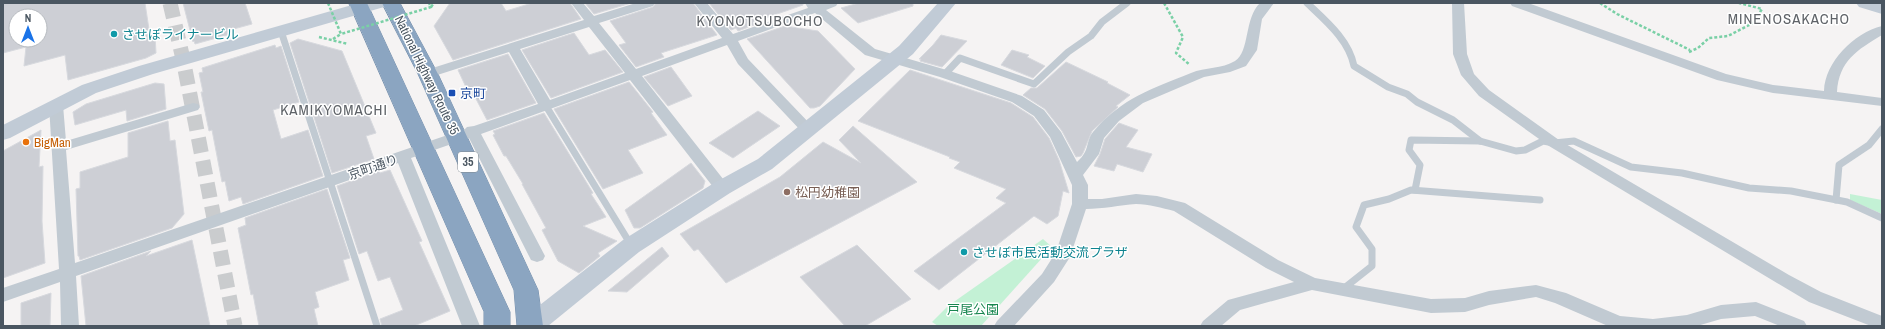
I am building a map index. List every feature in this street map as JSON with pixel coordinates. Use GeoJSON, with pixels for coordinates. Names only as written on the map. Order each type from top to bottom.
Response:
{"type":"FeatureCollection","features":[{"type":"Feature","properties":{"kind":"highway","name":"National Highway Route 35"},"geometry":{"type":"LineString","coordinates":[[391,3],[428,74],[465,133],[526,290],[530,326]]}},
{"type":"Feature","properties":{"kind":"highway"},"geometry":{"type":"LineString","coordinates":[[365,5],[412,152],[497,312],[497,326]]}},
{"type":"Feature","properties":{"kind":"street"},"geometry":{"type":"LineString","coordinates":[[577,3],[722,188]]}},
{"type":"Feature","properties":{"kind":"street"},"geometry":{"type":"LineString","coordinates":[[428,74],[649,3]]}},
{"type":"Feature","properties":{"kind":"street"},"geometry":{"type":"LineString","coordinates":[[700,3],[730,39],[742,61],[808,130]]}},
{"type":"Feature","properties":{"kind":"street"},"geometry":{"type":"LineString","coordinates":[[412,152],[546,106],[633,73],[730,39],[814,5],[832,3]]}},
{"type":"Feature","properties":{"kind":"street"},"geometry":{"type":"LineString","coordinates":[[530,326],[631,246],[722,188],[765,164],[906,50],[947,3]]}},
{"type":"Feature","properties":{"kind":"street"},"geometry":{"type":"LineString","coordinates":[[1076,174],[1092,154],[1097,137],[1114,118],[1138,100],[1200,74],[1225,69],[1241,62],[1250,50],[1256,18],[1263,7],[1268,3]]}},
{"type":"Feature","properties":{"kind":"street"},"geometry":{"type":"LineString","coordinates":[[1458,3],[1460,54],[1468,75],[1484,93],[1554,143],[1647,200],[1815,297],[1882,323]]}},
{"type":"Feature","properties":{"kind":"street"},"geometry":{"type":"LineString","coordinates":[[1516,3],[1722,77],[1773,88],[1882,102]]}},
{"type":"Feature","properties":{"kind":"street"},"geometry":{"type":"LineString","coordinates":[[1865,3],[1882,9]]}},
{"type":"Feature","properties":{"kind":"street"},"geometry":{"type":"LineString","coordinates":[[3,133],[89,89],[132,74],[365,5]]}},
{"type":"Feature","properties":{"kind":"street"},"geometry":{"type":"LineString","coordinates":[[814,5],[870,52],[945,74],[1017,99],[1039,112],[1056,135],[1080,184],[1080,204],[1064,253],[1048,278],[1003,326]]}},
{"type":"Feature","properties":{"kind":"street"},"geometry":{"type":"LineString","coordinates":[[1830,96],[1833,74],[1842,58],[1858,43],[1882,30]]}},
{"type":"Feature","properties":{"kind":"street"},"geometry":{"type":"LineString","coordinates":[[513,47],[546,106]]}},
{"type":"Feature","properties":{"kind":"street"},"geometry":{"type":"LineString","coordinates":[[58,143],[192,102]]}},
{"type":"Feature","properties":{"kind":"street"},"geometry":{"type":"LineString","coordinates":[[56,105],[68,272],[70,326]]}},
{"type":"Feature","properties":{"kind":"street"},"geometry":{"type":"LineString","coordinates":[[465,133],[537,256]]}},
{"type":"Feature","properties":{"kind":"street","name":"京町通り"},"geometry":{"type":"LineString","coordinates":[[3,295],[330,182],[412,152],[471,326]]}},
{"type":"Feature","properties":{"kind":"street"},"geometry":{"type":"LineString","coordinates":[[1080,204],[1102,204],[1136,199],[1157,201],[1179,207],[1272,264],[1312,284],[1431,306],[1465,305],[1495,297],[1536,291],[1560,298],[1618,323],[1653,326],[1687,322],[1721,312],[1756,309],[1798,326]]}},
{"type":"Feature","properties":{"kind":"street"},"geometry":{"type":"LineString","coordinates":[[1208,326],[1234,305],[1312,284]]}},
{"type":"Feature","properties":{"kind":"lane"},"geometry":{"type":"LineString","coordinates":[[945,74],[960,58],[1034,84],[1068,52],[1091,36],[1102,22],[1127,3]]}},
{"type":"Feature","properties":{"kind":"lane"},"geometry":{"type":"LineString","coordinates":[[1307,3],[1329,23],[1344,43],[1354,61],[1354,66],[1388,87],[1407,94],[1417,102],[1453,120],[1480,141]]}},
{"type":"Feature","properties":{"kind":"lane"},"geometry":{"type":"LineString","coordinates":[[281,31],[377,326]]}},
{"type":"Feature","properties":{"kind":"lane"},"geometry":{"type":"LineString","coordinates":[[546,106],[631,246]]}},
{"type":"Feature","properties":{"kind":"lane"},"geometry":{"type":"LineString","coordinates":[[1836,200],[1839,165],[1869,145],[1882,130]]}},
{"type":"Feature","properties":{"kind":"lane"},"geometry":{"type":"LineString","coordinates":[[1415,190],[1420,165],[1410,150],[1411,140],[1480,141],[1516,151],[1525,150],[1543,141],[1554,143],[1574,141],[1631,167],[1682,173],[1749,188],[1791,191],[1847,202],[1882,218]]}},
{"type":"Feature","properties":{"kind":"lane"},"geometry":{"type":"LineString","coordinates":[[1343,290],[1372,266],[1372,249],[1356,227],[1364,205],[1389,199],[1411,190],[1540,200]]}},
{"type":"Feature","properties":{"kind":"path"},"geometry":{"type":"LineString","coordinates":[[328,3],[341,34]]}},
{"type":"Feature","properties":{"kind":"path"},"geometry":{"type":"LineString","coordinates":[[429,3],[431,7]]}},
{"type":"Feature","properties":{"kind":"path"},"geometry":{"type":"LineString","coordinates":[[333,40],[341,34],[431,7],[434,3]]}},
{"type":"Feature","properties":{"kind":"path"},"geometry":{"type":"LineString","coordinates":[[1164,3],[1183,37],[1176,54],[1200,74]]}},
{"type":"Feature","properties":{"kind":"path"},"geometry":{"type":"LineString","coordinates":[[1600,3],[1618,14],[1691,51]]}},
{"type":"Feature","properties":{"kind":"path"},"geometry":{"type":"LineString","coordinates":[[1672,59],[1691,51],[1710,38],[1728,36],[1753,23],[1762,9],[1739,3]]}},
{"type":"Feature","properties":{"kind":"path"},"geometry":{"type":"LineString","coordinates":[[319,37],[348,44]]}},
{"type":"Feature","properties":{"kind":"green space"},"geometry":{"type":"Polygon","coordinates":[[[1850,194],[1882,200],[1882,214],[1850,200],[1850,194]]]}},
{"type":"Feature","properties":{"kind":"green space","name":"戸尾公園"},"geometry":{"type":"Polygon","coordinates":[[[1043,239],[1052,247],[981,326],[938,326],[932,322],[948,306],[1043,239]]]}},
{"type":"Feature","properties":{"kind":"building"},"geometry":{"type":"Polygon","coordinates":[[[3,3],[145,3],[150,36],[155,35],[156,53],[146,58],[68,80],[65,55],[24,66],[26,48],[48,48],[48,8],[8,8],[8,48],[22,48],[3,53],[3,3]]]}},
{"type":"Feature","properties":{"kind":"building"},"geometry":{"type":"Polygon","coordinates":[[[183,3],[245,3],[252,24],[230,30],[231,34],[195,44],[194,41],[193,42],[183,3]]]}},
{"type":"Feature","properties":{"kind":"building"},"geometry":{"type":"Polygon","coordinates":[[[450,3],[501,3],[506,11],[532,3],[570,3],[581,19],[453,60],[434,26],[450,3]]]}},
{"type":"Feature","properties":{"kind":"building"},"geometry":{"type":"Polygon","coordinates":[[[585,3],[631,3],[594,14],[585,3]]]}},
{"type":"Feature","properties":{"kind":"building"},"geometry":{"type":"Polygon","coordinates":[[[656,3],[693,3],[717,35],[661,53],[664,57],[636,67],[619,45],[626,43],[610,21],[653,7],[656,3]]]}},
{"type":"Feature","properties":{"kind":"building"},"geometry":{"type":"Polygon","coordinates":[[[709,3],[803,3],[803,5],[757,21],[762,22],[738,31],[736,28],[731,30],[709,3]]]}},
{"type":"Feature","properties":{"kind":"building"},"geometry":{"type":"Polygon","coordinates":[[[859,3],[913,3],[913,6],[858,23],[841,8],[859,3]]]}},
{"type":"Feature","properties":{"kind":"building"},"geometry":{"type":"Polygon","coordinates":[[[785,26],[818,31],[855,69],[820,106],[810,108],[747,39],[785,26]]]}},
{"type":"Feature","properties":{"kind":"building"},"geometry":{"type":"Polygon","coordinates":[[[574,33],[589,55],[605,50],[623,72],[551,98],[522,50],[574,33]]]}},
{"type":"Feature","properties":{"kind":"building"},"geometry":{"type":"Polygon","coordinates":[[[941,35],[967,41],[942,67],[920,61],[921,59],[919,59],[941,35]]]}},
{"type":"Feature","properties":{"kind":"building"},"geometry":{"type":"Polygon","coordinates":[[[298,39],[342,51],[376,133],[366,136],[374,159],[332,173],[290,43],[298,39]]]}},
{"type":"Feature","properties":{"kind":"building"},"geometry":{"type":"Polygon","coordinates":[[[275,45],[276,48],[281,46],[299,102],[273,110],[281,139],[308,130],[323,176],[243,204],[241,197],[229,201],[225,181],[222,182],[212,130],[209,131],[201,92],[203,92],[199,73],[203,72],[202,68],[275,45]]]}},
{"type":"Feature","properties":{"kind":"building"},"geometry":{"type":"Polygon","coordinates":[[[1012,50],[1029,55],[1027,57],[1045,66],[1033,78],[1001,65],[1012,50]]]}},
{"type":"Feature","properties":{"kind":"building"},"geometry":{"type":"Polygon","coordinates":[[[508,54],[536,103],[487,120],[475,97],[471,98],[458,70],[508,54]]]}},
{"type":"Feature","properties":{"kind":"building"},"geometry":{"type":"Polygon","coordinates":[[[1066,62],[1108,82],[1107,83],[1130,95],[1116,106],[1118,107],[1092,131],[1083,153],[1081,156],[1076,157],[1062,131],[1045,109],[1023,95],[1031,88],[1037,88],[1066,62]]]}},
{"type":"Feature","properties":{"kind":"building"},"geometry":{"type":"Polygon","coordinates":[[[671,67],[692,96],[668,106],[644,77],[671,67]]]}},
{"type":"Feature","properties":{"kind":"building"},"geometry":{"type":"Polygon","coordinates":[[[910,70],[1011,103],[1033,117],[1049,138],[1059,160],[1069,193],[1063,191],[1058,216],[1047,224],[1034,216],[939,290],[914,271],[1006,203],[996,198],[1006,189],[954,168],[960,162],[949,158],[950,157],[858,121],[910,70]]]}},
{"type":"Feature","properties":{"kind":"building"},"geometry":{"type":"Polygon","coordinates":[[[629,82],[653,112],[651,113],[667,135],[628,150],[643,173],[603,189],[554,109],[629,82]]]}},
{"type":"Feature","properties":{"kind":"building"},"geometry":{"type":"Polygon","coordinates":[[[155,83],[164,84],[166,109],[127,121],[126,110],[75,125],[73,112],[86,104],[155,83]]]}},
{"type":"Feature","properties":{"kind":"building"},"geometry":{"type":"Polygon","coordinates":[[[758,111],[780,126],[733,158],[709,143],[758,111]]]}},
{"type":"Feature","properties":{"kind":"building"},"geometry":{"type":"Polygon","coordinates":[[[544,113],[606,217],[583,226],[617,241],[598,253],[600,256],[579,273],[558,261],[542,230],[546,228],[523,184],[506,156],[504,156],[493,135],[495,134],[493,131],[544,113]]]}},
{"type":"Feature","properties":{"kind":"building"},"geometry":{"type":"Polygon","coordinates":[[[168,121],[170,141],[175,140],[184,214],[172,228],[80,260],[78,256],[76,189],[80,188],[80,172],[128,157],[128,133],[168,121]]]}},
{"type":"Feature","properties":{"kind":"building"},"geometry":{"type":"Polygon","coordinates":[[[1119,123],[1138,130],[1126,147],[1152,154],[1143,172],[1117,164],[1114,171],[1094,166],[1105,139],[1119,123]]]}},
{"type":"Feature","properties":{"kind":"building"},"geometry":{"type":"Polygon","coordinates":[[[853,126],[917,182],[726,283],[698,249],[694,251],[680,234],[780,177],[823,142],[861,163],[839,140],[853,126]]]}},
{"type":"Feature","properties":{"kind":"building"},"geometry":{"type":"Polygon","coordinates":[[[41,130],[39,167],[43,166],[42,221],[45,263],[3,278],[3,151],[41,130]]]}},
{"type":"Feature","properties":{"kind":"building"},"geometry":{"type":"Polygon","coordinates":[[[691,163],[705,181],[703,188],[640,228],[634,228],[625,210],[691,163]]]}},
{"type":"Feature","properties":{"kind":"building"},"geometry":{"type":"Polygon","coordinates":[[[390,170],[422,241],[419,242],[450,311],[414,326],[382,326],[380,319],[403,310],[390,277],[378,281],[367,251],[359,254],[337,186],[379,171],[380,173],[390,170]]]}},
{"type":"Feature","properties":{"kind":"building"},"geometry":{"type":"Polygon","coordinates":[[[327,189],[350,258],[343,260],[349,280],[315,292],[319,307],[314,309],[318,326],[259,326],[253,294],[251,295],[238,228],[246,225],[245,218],[327,189]]]}},
{"type":"Feature","properties":{"kind":"building"},"geometry":{"type":"Polygon","coordinates":[[[192,240],[210,326],[86,326],[81,276],[151,251],[146,256],[192,240]]]}},
{"type":"Feature","properties":{"kind":"building"},"geometry":{"type":"Polygon","coordinates":[[[857,245],[911,299],[865,326],[845,326],[800,277],[857,245]]]}},
{"type":"Feature","properties":{"kind":"building"},"geometry":{"type":"Polygon","coordinates":[[[662,247],[669,256],[627,292],[608,291],[662,247]]]}},
{"type":"Feature","properties":{"kind":"building"},"geometry":{"type":"Polygon","coordinates":[[[51,293],[50,326],[21,326],[21,303],[51,293]]]}},
{"type":"Feature","properties":{"kind":"tunnel"},"geometry":{"type":"LineString","coordinates":[[170,3],[183,59],[235,326]]}},
{"type":"Feature","properties":{"kind":"place","name":"させぼライナービル"},"geometry":{"type":"Point","coordinates":[114,34]}},
{"type":"Feature","properties":{"kind":"place","name":"京町"},"geometry":{"type":"Point","coordinates":[452,93]}},
{"type":"Feature","properties":{"kind":"place","name":"BigMan"},"geometry":{"type":"Point","coordinates":[26,142]}},
{"type":"Feature","properties":{"kind":"place","name":"松円幼稚園"},"geometry":{"type":"Point","coordinates":[787,192]}},
{"type":"Feature","properties":{"kind":"place","name":"させぼ市民活動交流プラザ"},"geometry":{"type":"Point","coordinates":[964,252]}},
{"type":"Feature","properties":{"kind":"district","name":"MINENOSAKACHO"},"geometry":{"type":"Point","coordinates":[1789,18]}},
{"type":"Feature","properties":{"kind":"district","name":"KYONOTSUBOCHO"},"geometry":{"type":"Point","coordinates":[760,20]}},
{"type":"Feature","properties":{"kind":"district","name":"KAMIKYOMACHI"},"geometry":{"type":"Point","coordinates":[334,109]}}]}
